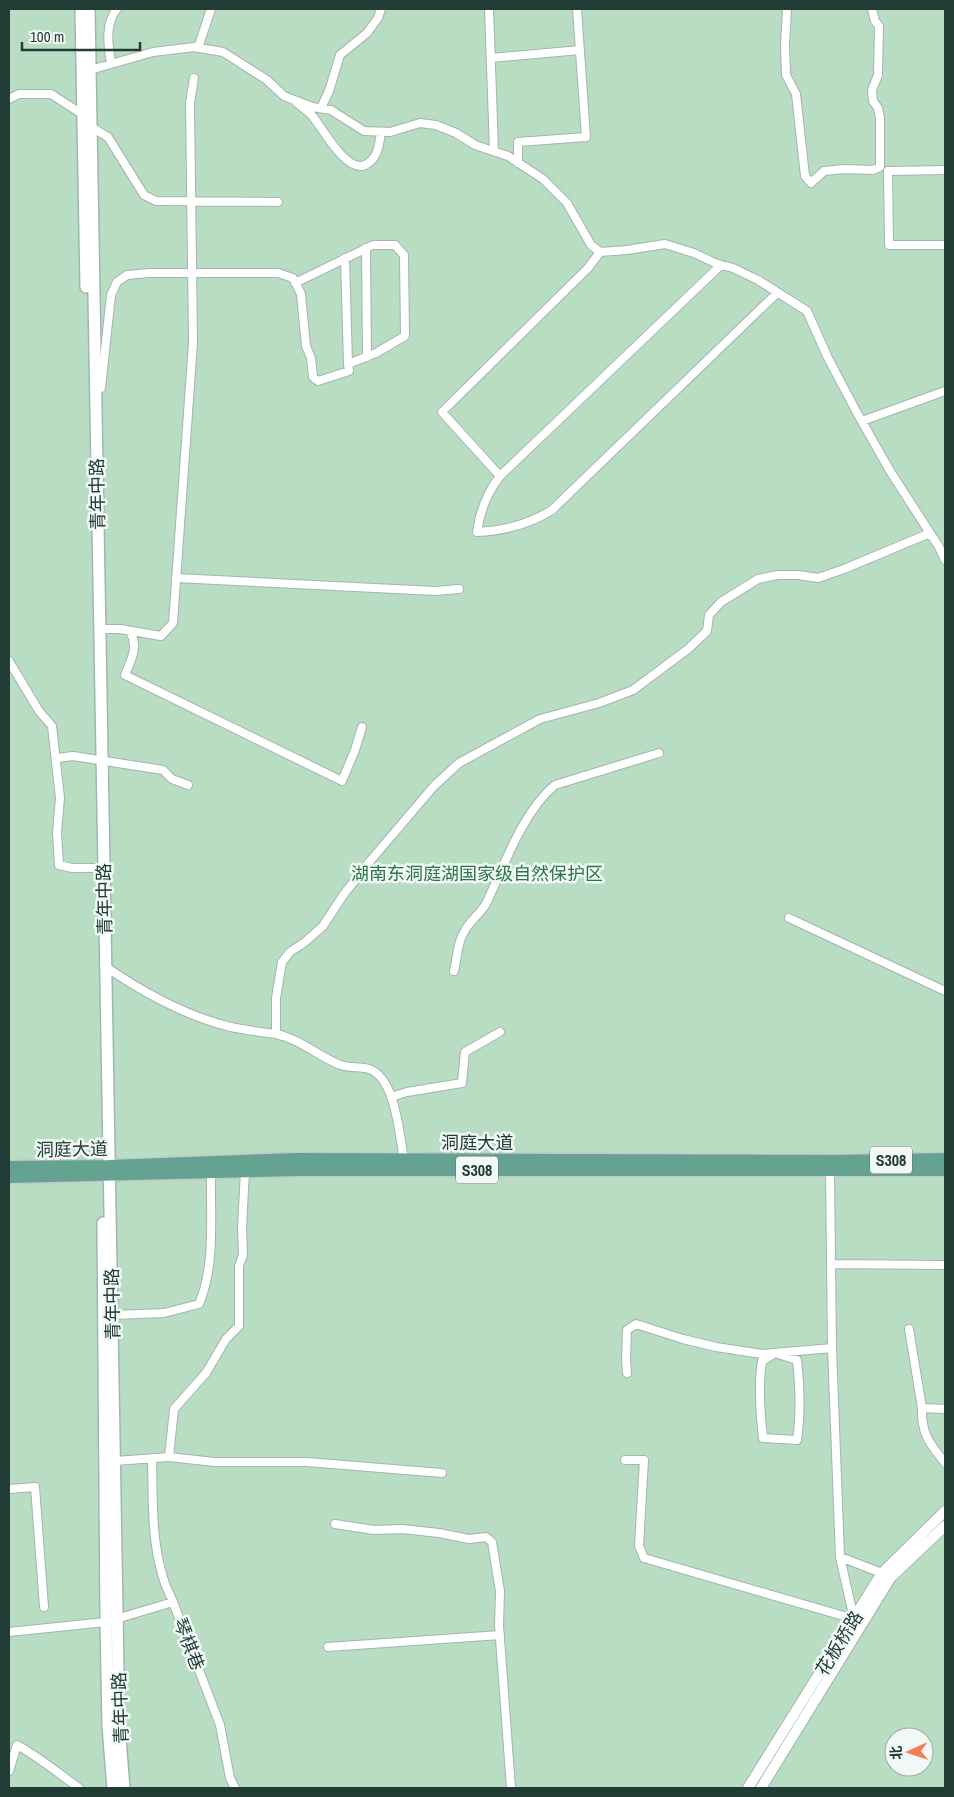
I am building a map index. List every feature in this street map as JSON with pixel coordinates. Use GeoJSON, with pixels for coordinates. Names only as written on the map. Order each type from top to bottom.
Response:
{"type":"FeatureCollection","features":[{"type":"Feature","properties":{"kind":"main road"},"geometry":{"type":"LineString","coordinates":[[81,9],[82,114],[99,760],[98,868],[106,1170]]}},
{"type":"Feature","properties":{"kind":"main road","name":"青年中路"},"geometry":{"type":"LineString","coordinates":[[89,9],[96,390],[99,760],[106,967],[106,1622],[108,1726],[113,1788]]}},
{"type":"Feature","properties":{"kind":"main road","name":"洞庭大道"},"geometry":{"type":"LineString","coordinates":[[9,1177],[298,1159],[836,1161],[945,1159]]}},
{"type":"Feature","properties":{"kind":"main road","name":"洞庭大道"},"geometry":{"type":"LineString","coordinates":[[9,1166],[211,1172],[945,1170]]}},
{"type":"Feature","properties":{"kind":"main road","name":"青年中路"},"geometry":{"type":"LineString","coordinates":[[106,1170],[112,1315],[119,1726],[124,1788]]}},
{"type":"Feature","properties":{"kind":"street"},"geometry":{"type":"LineString","coordinates":[[112,62],[109,52],[108,25],[117,9]]}},
{"type":"Feature","properties":{"kind":"street"},"geometry":{"type":"LineString","coordinates":[[198,48],[211,9]]}},
{"type":"Feature","properties":{"kind":"street"},"geometry":{"type":"LineString","coordinates":[[321,108],[329,91],[340,55],[367,33],[378,18],[381,9]]}},
{"type":"Feature","properties":{"kind":"street"},"geometry":{"type":"LineString","coordinates":[[489,9],[494,152]]}},
{"type":"Feature","properties":{"kind":"street"},"geometry":{"type":"LineString","coordinates":[[518,163],[518,142],[586,137],[577,9]]}},
{"type":"Feature","properties":{"kind":"street"},"geometry":{"type":"LineString","coordinates":[[787,9],[786,75],[796,94],[805,176],[812,183],[824,171],[845,169],[873,170],[880,167],[888,171],[945,170]]}},
{"type":"Feature","properties":{"kind":"street"},"geometry":{"type":"LineString","coordinates":[[872,9],[875,21],[879,26],[878,75],[872,90],[873,101],[878,108],[880,118],[880,167]]}},
{"type":"Feature","properties":{"kind":"street"},"geometry":{"type":"LineString","coordinates":[[90,70],[112,62],[153,52],[198,48],[223,52],[267,80],[284,96],[312,106],[331,110],[364,131],[390,132],[420,123],[436,125],[456,133],[475,145],[508,156],[543,179],[567,203],[592,245],[600,252],[665,244],[734,268],[758,280],[807,312],[828,358],[862,421],[890,471],[939,547],[945,560]]}},
{"type":"Feature","properties":{"kind":"street"},"geometry":{"type":"LineString","coordinates":[[491,58],[580,50]]}},
{"type":"Feature","properties":{"kind":"street"},"geometry":{"type":"LineString","coordinates":[[105,630],[130,631],[161,636],[173,623],[193,343],[190,102],[194,78]]}},
{"type":"Feature","properties":{"kind":"street"},"geometry":{"type":"LineString","coordinates":[[9,99],[19,94],[51,94],[82,114]]}},
{"type":"Feature","properties":{"kind":"street"},"geometry":{"type":"LineString","coordinates":[[292,98],[313,116],[326,136],[351,165],[362,167],[372,162],[379,148],[381,132]]}},
{"type":"Feature","properties":{"kind":"street"},"geometry":{"type":"LineString","coordinates":[[91,127],[108,137],[144,195],[156,201],[278,202]]}},
{"type":"Feature","properties":{"kind":"street"},"geometry":{"type":"LineString","coordinates":[[888,171],[889,245],[945,245]]}},
{"type":"Feature","properties":{"kind":"street"},"geometry":{"type":"LineString","coordinates":[[295,283],[373,245],[395,245],[404,255],[404,336],[367,357],[348,364]]}},
{"type":"Feature","properties":{"kind":"street"},"geometry":{"type":"LineString","coordinates":[[366,248],[367,357]]}},
{"type":"Feature","properties":{"kind":"street"},"geometry":{"type":"LineString","coordinates":[[500,476],[442,412],[588,268],[600,252]]}},
{"type":"Feature","properties":{"kind":"street"},"geometry":{"type":"LineString","coordinates":[[96,390],[101,388],[111,295],[117,282],[127,275],[149,273],[278,273],[293,278],[301,294],[306,346],[311,358],[313,377],[318,381],[349,371],[345,258]]}},
{"type":"Feature","properties":{"kind":"street"},"geometry":{"type":"LineString","coordinates":[[721,265],[500,476],[483,505],[477,532],[508,529],[526,524],[552,510],[777,293]]}},
{"type":"Feature","properties":{"kind":"street"},"geometry":{"type":"LineString","coordinates":[[862,421],[945,392]]}},
{"type":"Feature","properties":{"kind":"street"},"geometry":{"type":"LineString","coordinates":[[276,1034],[276,998],[282,962],[290,952],[323,926],[344,894],[376,854],[434,786],[459,763],[540,719],[582,708],[633,690],[688,649],[707,631],[709,615],[721,602],[758,579],[778,575],[818,578],[930,534]]}},
{"type":"Feature","properties":{"kind":"street"},"geometry":{"type":"LineString","coordinates":[[176,578],[435,591],[459,590]]}},
{"type":"Feature","properties":{"kind":"street"},"geometry":{"type":"LineString","coordinates":[[130,631],[134,637],[135,650],[125,675],[342,780],[362,728]]}},
{"type":"Feature","properties":{"kind":"street"},"geometry":{"type":"LineString","coordinates":[[9,661],[40,711],[52,726],[60,798],[57,832],[60,866],[98,868]]}},
{"type":"Feature","properties":{"kind":"street"},"geometry":{"type":"LineString","coordinates":[[454,971],[462,935],[474,917],[485,906],[514,842],[548,790],[555,785],[659,753]]}},
{"type":"Feature","properties":{"kind":"street"},"geometry":{"type":"LineString","coordinates":[[56,758],[73,756],[163,770],[172,779],[188,785]]}},
{"type":"Feature","properties":{"kind":"street"},"geometry":{"type":"LineString","coordinates":[[789,918],[945,991]]}},
{"type":"Feature","properties":{"kind":"street"},"geometry":{"type":"LineString","coordinates":[[106,967],[138,988],[181,1010],[230,1026],[290,1037],[340,1065],[368,1069],[380,1076],[396,1111],[404,1159]]}},
{"type":"Feature","properties":{"kind":"street"},"geometry":{"type":"LineString","coordinates":[[391,1097],[407,1092],[462,1083],[465,1052],[500,1032]]}},
{"type":"Feature","properties":{"kind":"street"},"geometry":{"type":"LineString","coordinates":[[169,1457],[174,1410],[206,1373],[226,1339],[239,1326],[239,1285],[245,1171]]}},
{"type":"Feature","properties":{"kind":"street"},"geometry":{"type":"LineString","coordinates":[[625,1460],[644,1460],[640,1546],[644,1558],[854,1619],[840,1557],[832,1348],[830,1171]]}},
{"type":"Feature","properties":{"kind":"street"},"geometry":{"type":"LineString","coordinates":[[112,1315],[164,1313],[199,1304],[205,1290],[208,1268],[211,1172]]}},
{"type":"Feature","properties":{"kind":"street"},"geometry":{"type":"LineString","coordinates":[[831,1264],[945,1265]]}},
{"type":"Feature","properties":{"kind":"street"},"geometry":{"type":"LineString","coordinates":[[627,1373],[627,1330],[636,1324],[716,1346],[762,1354],[832,1348]]}},
{"type":"Feature","properties":{"kind":"street"},"geometry":{"type":"LineString","coordinates":[[909,1329],[922,1418],[928,1442],[945,1463]]}},
{"type":"Feature","properties":{"kind":"street"},"geometry":{"type":"LineString","coordinates":[[775,1353],[797,1360],[800,1416],[797,1440],[763,1438],[760,1374],[762,1361],[775,1353]]}},
{"type":"Feature","properties":{"kind":"street"},"geometry":{"type":"LineString","coordinates":[[922,1408],[945,1409]]}},
{"type":"Feature","properties":{"kind":"street"},"geometry":{"type":"LineString","coordinates":[[115,1461],[169,1457],[215,1462],[317,1463],[442,1473]]}},
{"type":"Feature","properties":{"kind":"street"},"geometry":{"type":"LineString","coordinates":[[152,1458],[157,1552],[163,1578],[173,1602]]}},
{"type":"Feature","properties":{"kind":"street"},"geometry":{"type":"LineString","coordinates":[[9,1489],[35,1487],[44,1608]]}},
{"type":"Feature","properties":{"kind":"street","name":"花板桥路"},"geometry":{"type":"LineString","coordinates":[[748,1788],[882,1573],[945,1510]]}},
{"type":"Feature","properties":{"kind":"street"},"geometry":{"type":"LineString","coordinates":[[335,1524],[374,1530],[402,1529],[439,1533],[469,1539],[486,1537],[492,1542],[496,1557],[500,1591],[500,1636],[511,1788]]}},
{"type":"Feature","properties":{"kind":"street","name":"花板桥路"},"geometry":{"type":"LineString","coordinates":[[761,1788],[891,1577],[945,1526]]}},
{"type":"Feature","properties":{"kind":"street"},"geometry":{"type":"LineString","coordinates":[[840,1557],[882,1573]]}},
{"type":"Feature","properties":{"kind":"street","name":"琴棋巷"},"geometry":{"type":"LineString","coordinates":[[9,1632],[106,1622],[173,1602],[220,1725],[230,1778],[235,1788]]}},
{"type":"Feature","properties":{"kind":"street"},"geometry":{"type":"LineString","coordinates":[[328,1647],[500,1636]]}},
{"type":"Feature","properties":{"kind":"street"},"geometry":{"type":"LineString","coordinates":[[9,1771],[16,1745],[45,1762],[79,1788]]}},
{"type":"Feature","properties":{"kind":"green space","name":"湖南东洞庭湖国家级自然保护区"},"geometry":{"type":"Polygon","coordinates":[[[9,9],[945,9],[945,1788],[9,1788],[9,9]]]}}]}
